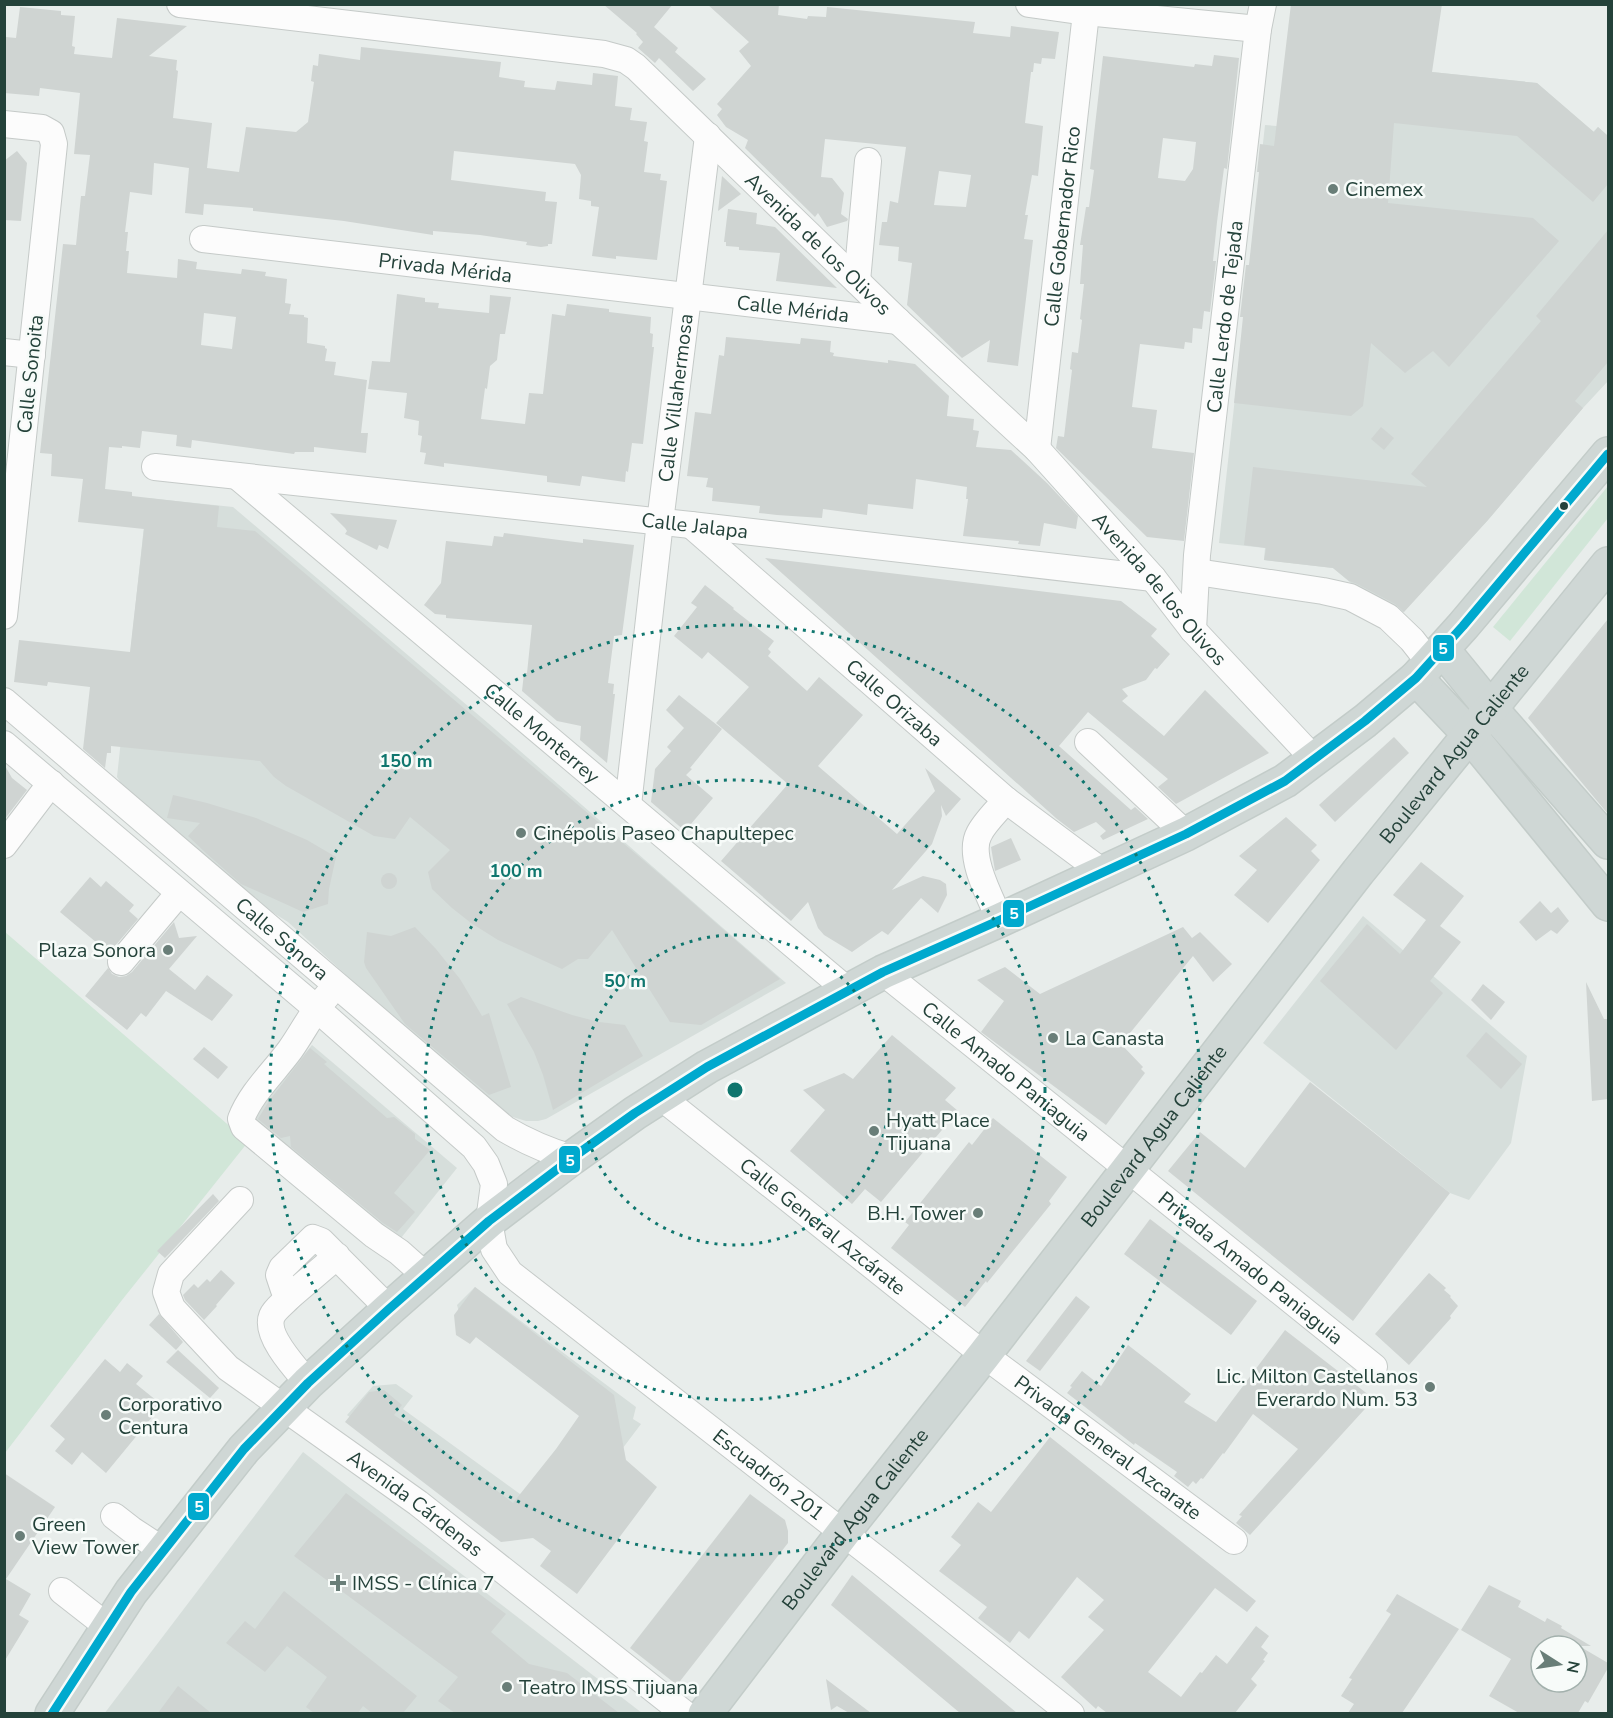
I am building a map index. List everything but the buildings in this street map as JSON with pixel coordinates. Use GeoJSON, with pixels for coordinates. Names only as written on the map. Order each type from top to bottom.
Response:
{"type":"FeatureCollection","features":[{"type":"Feature","properties":{"kind":"main road"},"geometry":{"type":"LineString","coordinates":[[52,1713],[131,1592],[244,1449],[308,1383],[489,1221],[572,1158],[707,1066],[883,972],[1104,873],[1186,834],[1285,781],[1365,721],[1429,664],[1608,454]]}},
{"type":"Feature","properties":{"kind":"main road","name":"Boulevard Agua Caliente"},"geometry":{"type":"LineString","coordinates":[[705,1713],[1358,872],[1608,564]]}},
{"type":"Feature","properties":{"kind":"main road"},"geometry":{"type":"LineString","coordinates":[[1429,664],[1491,709],[1608,842]]}},
{"type":"Feature","properties":{"kind":"main road"},"geometry":{"type":"LineString","coordinates":[[1429,664],[1469,734],[1608,904]]}},
{"type":"Feature","properties":{"kind":"street","name":"Avenida de los Olivos"},"geometry":{"type":"LineString","coordinates":[[180,4],[280,10],[616,56],[626,60],[708,136],[898,321],[1036,449],[1153,578],[1193,630],[1314,759]]}},
{"type":"Feature","properties":{"kind":"street"},"geometry":{"type":"LineString","coordinates":[[1029,4],[1087,8],[1258,29]]}},
{"type":"Feature","properties":{"kind":"street","name":"Calle Lerdo de Tejada"},"geometry":{"type":"LineString","coordinates":[[1193,630],[1197,555],[1258,29],[1263,4]]}},
{"type":"Feature","properties":{"kind":"street","name":"Calle Gobernador Rico"},"geometry":{"type":"LineString","coordinates":[[1036,449],[1087,8]]}},
{"type":"Feature","properties":{"kind":"street","name":"Calle Sonoita"},"geometry":{"type":"LineString","coordinates":[[4,124],[42,128],[51,133],[54,144],[4,616]]}},
{"type":"Feature","properties":{"kind":"street","name":"Calle Villahermosa"},"geometry":{"type":"LineString","coordinates":[[628,805],[660,522],[708,136]]}},
{"type":"Feature","properties":{"kind":"street"},"geometry":{"type":"LineString","coordinates":[[857,281],[868,161]]}},
{"type":"Feature","properties":{"kind":"street","name":"Privada Mérida"},"geometry":{"type":"LineString","coordinates":[[203,239],[688,295]]}},
{"type":"Feature","properties":{"kind":"street","name":"Calle Mérida"},"geometry":{"type":"LineString","coordinates":[[688,295],[898,321]]}},
{"type":"Feature","properties":{"kind":"street"},"geometry":{"type":"LineString","coordinates":[[4,352],[32,355]]}},
{"type":"Feature","properties":{"kind":"street","name":"Calle Jalapa"},"geometry":{"type":"LineString","coordinates":[[155,467],[1153,578]]}},
{"type":"Feature","properties":{"kind":"street","name":"Calle Monterrey"},"geometry":{"type":"LineString","coordinates":[[237,476],[847,990]]}},
{"type":"Feature","properties":{"kind":"street","name":"Calle Orizaba"},"geometry":{"type":"LineString","coordinates":[[691,525],[1006,800],[1104,873]]}},
{"type":"Feature","properties":{"kind":"street"},"geometry":{"type":"LineString","coordinates":[[1197,572],[1350,597],[1388,617],[1412,640],[1429,664]]}},
{"type":"Feature","properties":{"kind":"street","name":"Calle Sonora"},"geometry":{"type":"LineString","coordinates":[[4,701],[505,1129],[527,1142],[572,1158]]}},
{"type":"Feature","properties":{"kind":"street"},"geometry":{"type":"LineString","coordinates":[[1088,742],[1186,834]]}},
{"type":"Feature","properties":{"kind":"street","name":"Calle Sonora"},"geometry":{"type":"LineString","coordinates":[[4,744],[316,1008],[474,1147],[486,1164],[494,1184],[489,1221]]}},
{"type":"Feature","properties":{"kind":"street"},"geometry":{"type":"LineString","coordinates":[[4,845],[51,783]]}},
{"type":"Feature","properties":{"kind":"street"},"geometry":{"type":"LineString","coordinates":[[1000,920],[977,863],[975,849],[979,833],[1006,800]]}},
{"type":"Feature","properties":{"kind":"street"},"geometry":{"type":"LineString","coordinates":[[121,962],[179,893]]}},
{"type":"Feature","properties":{"kind":"street","name":"Calle Amado Paniaguia"},"geometry":{"type":"LineString","coordinates":[[883,972],[1128,1168]]}},
{"type":"Feature","properties":{"kind":"street"},"geometry":{"type":"LineString","coordinates":[[338,985],[316,1008],[289,1051],[246,1106],[241,1119],[244,1128],[426,1276]]}},
{"type":"Feature","properties":{"kind":"street","name":"Calle General Azcárate"},"geometry":{"type":"LineString","coordinates":[[661,1096],[984,1355]]}},
{"type":"Feature","properties":{"kind":"street","name":"Privada Amado Paniaguia"},"geometry":{"type":"LineString","coordinates":[[1128,1168],[1374,1367]]}},
{"type":"Feature","properties":{"kind":"street","name":"Avenida Cárdenas"},"geometry":{"type":"LineString","coordinates":[[240,1200],[171,1274],[166,1292],[172,1308],[228,1368],[418,1503],[685,1713]]}},
{"type":"Feature","properties":{"kind":"street","name":"Escuadrón 201"},"geometry":{"type":"LineString","coordinates":[[489,1221],[494,1249],[510,1273],[1071,1713]]}},
{"type":"Feature","properties":{"kind":"street"},"geometry":{"type":"LineString","coordinates":[[308,1383],[288,1360],[278,1344],[272,1324],[272,1315],[289,1298],[279,1275],[282,1268],[313,1239],[321,1241],[389,1309]]}},
{"type":"Feature","properties":{"kind":"street","name":"Privada General Azcarate"},"geometry":{"type":"LineString","coordinates":[[984,1355],[1234,1541]]}},
{"type":"Feature","properties":{"kind":"street"},"geometry":{"type":"LineString","coordinates":[[114,1516],[164,1551]]}},
{"type":"Feature","properties":{"kind":"street"},"geometry":{"type":"LineString","coordinates":[[62,1591],[108,1627]]}},
{"type":"Feature","properties":{"kind":"shaded area"},"geometry":{"type":"Polygon","coordinates":[[[1432,72],[1537,83],[1593,132],[1598,127],[1608,136],[1608,381],[1488,520],[1398,618],[1370,599],[1333,568],[1264,560],[1265,548],[1219,543],[1265,125],[1376,134],[1432,72]]]}},
{"type":"Feature","properties":{"kind":"shaded area"},"geometry":{"type":"Polygon","coordinates":[[[147,498],[233,507],[488,723],[786,983],[546,1119],[526,1121],[503,1114],[364,995],[358,986],[288,922],[236,890],[130,798],[117,777],[147,498]]]}},
{"type":"Feature","properties":{"kind":"shaded area"},"geometry":{"type":"Polygon","coordinates":[[[1363,916],[1527,1056],[1511,1143],[1469,1200],[1450,1193],[1263,1043],[1363,916]]]}},
{"type":"Feature","properties":{"kind":"shaded area"},"geometry":{"type":"Polygon","coordinates":[[[312,1045],[457,1168],[397,1243],[247,1123],[312,1045]]]}},
{"type":"Feature","properties":{"kind":"shaded area"},"geometry":{"type":"Polygon","coordinates":[[[475,1287],[636,1407],[633,1419],[641,1424],[558,1534],[516,1537],[347,1415],[373,1386],[396,1384],[413,1396],[403,1409],[520,1494],[533,1490],[590,1423],[463,1327],[457,1305],[475,1287]]]}},
{"type":"Feature","properties":{"kind":"shaded area","name":"IMSS - Clínica 7"},"geometry":{"type":"Polygon","coordinates":[[[303,1452],[642,1713],[104,1714],[303,1452]]]}},
{"type":"Feature","properties":{"kind":"green space"},"geometry":{"type":"Polygon","coordinates":[[[1608,486],[1608,518],[1510,641],[1493,627],[1608,486]]]}},
{"type":"Feature","properties":{"kind":"green space"},"geometry":{"type":"Polygon","coordinates":[[[5,932],[248,1142],[122,1300],[5,1453],[5,932]]]}},
{"type":"Feature","properties":{"kind":"transit line","name":"5"},"geometry":{"type":"LineString","coordinates":[[52,1714],[131,1592],[244,1449],[308,1383],[489,1221],[635,1113],[707,1067],[883,972],[1186,834],[1285,781],[1365,721],[1416,678],[1463,626],[1608,454]]}},
{"type":"Feature","properties":{"kind":"place","name":"Cinemex"},"geometry":{"type":"Point","coordinates":[1333,189]}},
{"type":"Feature","properties":{"kind":"place","name":"Cinépolis Paseo Chapultepec"},"geometry":{"type":"Point","coordinates":[521,833]}},
{"type":"Feature","properties":{"kind":"place","name":"Plaza Sonora"},"geometry":{"type":"Point","coordinates":[168,950]}},
{"type":"Feature","properties":{"kind":"place","name":"La Canasta"},"geometry":{"type":"Point","coordinates":[1053,1038]}},
{"type":"Feature","properties":{"kind":"place","name":"Hyatt Place Tijuana"},"geometry":{"type":"Point","coordinates":[874,1131]}},
{"type":"Feature","properties":{"kind":"place","name":"B.H. Tower"},"geometry":{"type":"Point","coordinates":[978,1213]}},
{"type":"Feature","properties":{"kind":"place","name":"Lic. Milton Castellanos Everardo Num. 53"},"geometry":{"type":"Point","coordinates":[1430,1387]}},
{"type":"Feature","properties":{"kind":"place","name":"Corporativo Centura"},"geometry":{"type":"Point","coordinates":[106,1415]}},
{"type":"Feature","properties":{"kind":"place","name":"Green View Tower"},"geometry":{"type":"Point","coordinates":[20,1536]}},
{"type":"Feature","properties":{"kind":"place","name":"IMSS - Clínica 7"},"geometry":{"type":"Point","coordinates":[338,1583]}},
{"type":"Feature","properties":{"kind":"place","name":"Teatro IMSS Tijuana"},"geometry":{"type":"Point","coordinates":[507,1687]}}]}
